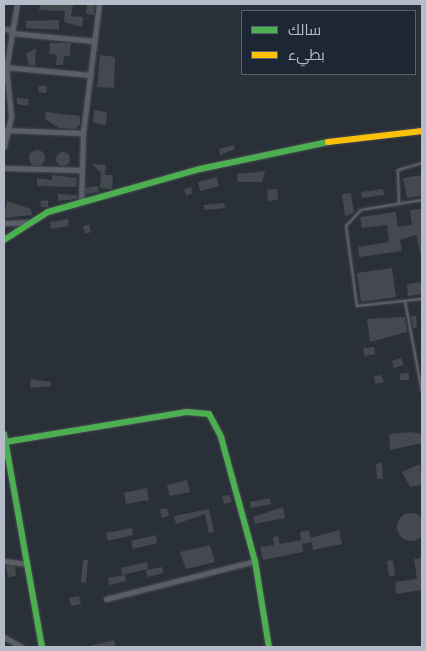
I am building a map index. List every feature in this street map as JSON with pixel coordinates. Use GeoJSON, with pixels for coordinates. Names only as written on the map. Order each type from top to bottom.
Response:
{"type":"FeatureCollection","features":[{"type":"Feature","properties":{"kind":"street"},"geometry":{"type":"LineString","coordinates":[[4,81],[17,4]]}},
{"type":"Feature","properties":{"kind":"street"},"geometry":{"type":"LineString","coordinates":[[80,202],[83,133],[99,4]]}},
{"type":"Feature","properties":{"kind":"street"},"geometry":{"type":"LineString","coordinates":[[4,29],[12,32],[95,41]]}},
{"type":"Feature","properties":{"kind":"street"},"geometry":{"type":"LineString","coordinates":[[5,67],[91,75]]}},
{"type":"Feature","properties":{"kind":"street"},"geometry":{"type":"LineString","coordinates":[[4,147],[10,131],[5,67]]}},
{"type":"Feature","properties":{"kind":"street"},"geometry":{"type":"LineString","coordinates":[[4,130],[83,133]]}},
{"type":"Feature","properties":{"kind":"street"},"geometry":{"type":"LineString","coordinates":[[4,240],[28,222],[80,202],[286,149],[422,131]]}},
{"type":"Feature","properties":{"kind":"street"},"geometry":{"type":"LineString","coordinates":[[4,168],[81,170]]}},
{"type":"Feature","properties":{"kind":"street"},"geometry":{"type":"LineString","coordinates":[[4,223],[28,222]]}},
{"type":"Feature","properties":{"kind":"street"},"geometry":{"type":"LineString","coordinates":[[6,442],[187,412],[209,414],[221,437],[255,561],[269,647]]}},
{"type":"Feature","properties":{"kind":"street"},"geometry":{"type":"LineString","coordinates":[[4,434],[42,647]]}},
{"type":"Feature","properties":{"kind":"street"},"geometry":{"type":"LineString","coordinates":[[4,561],[27,564]]}},
{"type":"Feature","properties":{"kind":"street"},"geometry":{"type":"LineString","coordinates":[[106,599],[255,561]]}},
{"type":"Feature","properties":{"kind":"street"},"geometry":{"type":"LineString","coordinates":[[4,637],[22,647]]}},
{"type":"Feature","properties":{"kind":"lane"},"geometry":{"type":"LineString","coordinates":[[398,203],[398,170],[422,163]]}},
{"type":"Feature","properties":{"kind":"lane"},"geometry":{"type":"LineString","coordinates":[[422,200],[361,210],[346,226],[354,303],[362,307],[422,299]]}},
{"type":"Feature","properties":{"kind":"lane"},"geometry":{"type":"LineString","coordinates":[[405,302],[421,374],[422,392]]}},
{"type":"Feature","properties":{"kind":"building"},"geometry":{"type":"Polygon","coordinates":[[[40,4],[73,4],[71,16],[83,17],[82,27],[64,22],[65,11],[39,10],[40,4]]]}},
{"type":"Feature","properties":{"kind":"building"},"geometry":{"type":"Polygon","coordinates":[[[87,4],[95,4],[94,15],[86,14],[87,4]]]}},
{"type":"Feature","properties":{"kind":"building"},"geometry":{"type":"Polygon","coordinates":[[[59,20],[59,30],[26,28],[26,21],[59,20]]]}},
{"type":"Feature","properties":{"kind":"building"},"geometry":{"type":"Polygon","coordinates":[[[50,43],[71,43],[70,56],[64,56],[63,65],[56,65],[57,55],[49,54],[50,43]]]}},
{"type":"Feature","properties":{"kind":"building"},"geometry":{"type":"Polygon","coordinates":[[[36,48],[35,66],[29,65],[26,54],[36,48]]]}},
{"type":"Feature","properties":{"kind":"building"},"geometry":{"type":"Polygon","coordinates":[[[100,55],[115,57],[114,88],[97,87],[100,55]]]}},
{"type":"Feature","properties":{"kind":"building"},"geometry":{"type":"Polygon","coordinates":[[[39,86],[47,86],[46,93],[38,92],[39,86]]]}},
{"type":"Feature","properties":{"kind":"building"},"geometry":{"type":"Polygon","coordinates":[[[17,98],[29,99],[28,106],[17,104],[17,98]]]}},
{"type":"Feature","properties":{"kind":"building"},"geometry":{"type":"Polygon","coordinates":[[[94,110],[107,112],[106,125],[93,123],[94,110]]]}},
{"type":"Feature","properties":{"kind":"building"},"geometry":{"type":"Polygon","coordinates":[[[46,112],[80,116],[80,124],[76,129],[59,128],[45,119],[46,112]]]}},
{"type":"Feature","properties":{"kind":"building"},"geometry":{"type":"Polygon","coordinates":[[[234,145],[235,149],[220,155],[219,149],[234,145]]]}},
{"type":"Feature","properties":{"kind":"building"},"geometry":{"type":"Polygon","coordinates":[[[37,150],[43,152],[45,158],[43,164],[37,166],[31,164],[29,158],[31,152],[37,150]]]}},
{"type":"Feature","properties":{"kind":"building"},"geometry":{"type":"Polygon","coordinates":[[[63,152],[68,154],[70,159],[68,164],[63,166],[58,164],[56,159],[58,154],[63,152]]]}},
{"type":"Feature","properties":{"kind":"building"},"geometry":{"type":"Polygon","coordinates":[[[92,164],[106,165],[105,175],[113,175],[112,189],[100,188],[101,173],[92,164]]]}},
{"type":"Feature","properties":{"kind":"building"},"geometry":{"type":"Polygon","coordinates":[[[265,171],[262,182],[238,182],[237,174],[265,171]]]}},
{"type":"Feature","properties":{"kind":"building"},"geometry":{"type":"Polygon","coordinates":[[[52,175],[77,178],[76,187],[37,186],[37,178],[52,180],[52,175]]]}},
{"type":"Feature","properties":{"kind":"building"},"geometry":{"type":"Polygon","coordinates":[[[422,175],[422,196],[407,198],[403,178],[422,175]]]}},
{"type":"Feature","properties":{"kind":"building"},"geometry":{"type":"Polygon","coordinates":[[[217,177],[219,186],[200,191],[198,182],[217,177]]]}},
{"type":"Feature","properties":{"kind":"building"},"geometry":{"type":"Polygon","coordinates":[[[98,186],[99,192],[86,194],[85,188],[98,186]]]}},
{"type":"Feature","properties":{"kind":"building"},"geometry":{"type":"Polygon","coordinates":[[[191,187],[193,193],[186,196],[184,189],[191,187]]]}},
{"type":"Feature","properties":{"kind":"building"},"geometry":{"type":"Polygon","coordinates":[[[277,189],[278,200],[268,201],[267,190],[277,189]]]}},
{"type":"Feature","properties":{"kind":"building"},"geometry":{"type":"Polygon","coordinates":[[[383,189],[384,195],[362,198],[361,192],[383,189]]]}},
{"type":"Feature","properties":{"kind":"building"},"geometry":{"type":"Polygon","coordinates":[[[351,193],[354,213],[345,216],[342,194],[351,193]]]}},
{"type":"Feature","properties":{"kind":"building"},"geometry":{"type":"Polygon","coordinates":[[[58,194],[77,195],[77,199],[58,201],[58,194]]]}},
{"type":"Feature","properties":{"kind":"building"},"geometry":{"type":"Polygon","coordinates":[[[48,200],[48,207],[41,207],[40,201],[48,200]]]}},
{"type":"Feature","properties":{"kind":"building"},"geometry":{"type":"Polygon","coordinates":[[[7,201],[31,209],[32,215],[4,218],[7,201]]]}},
{"type":"Feature","properties":{"kind":"building"},"geometry":{"type":"Polygon","coordinates":[[[224,203],[225,208],[205,210],[204,205],[224,203]]]}},
{"type":"Feature","properties":{"kind":"building"},"geometry":{"type":"Polygon","coordinates":[[[422,209],[422,260],[416,235],[400,240],[402,251],[359,257],[358,247],[389,242],[387,225],[362,228],[360,217],[396,212],[398,227],[412,225],[410,210],[422,209]]]}},
{"type":"Feature","properties":{"kind":"building"},"geometry":{"type":"Polygon","coordinates":[[[68,219],[69,226],[51,229],[50,222],[68,219]]]}},
{"type":"Feature","properties":{"kind":"building"},"geometry":{"type":"Polygon","coordinates":[[[89,225],[91,232],[85,234],[83,226],[89,225]]]}},
{"type":"Feature","properties":{"kind":"building"},"geometry":{"type":"Polygon","coordinates":[[[392,268],[396,297],[361,302],[357,273],[392,268]]]}},
{"type":"Feature","properties":{"kind":"building"},"geometry":{"type":"Polygon","coordinates":[[[422,282],[422,294],[408,296],[407,284],[422,282]]]}},
{"type":"Feature","properties":{"kind":"building"},"geometry":{"type":"Polygon","coordinates":[[[411,316],[416,316],[417,328],[413,328],[411,316]]]}},
{"type":"Feature","properties":{"kind":"building"},"geometry":{"type":"Polygon","coordinates":[[[405,317],[407,332],[370,342],[367,319],[405,317]]]}},
{"type":"Feature","properties":{"kind":"building"},"geometry":{"type":"Polygon","coordinates":[[[374,347],[375,354],[365,356],[363,348],[374,347]]]}},
{"type":"Feature","properties":{"kind":"building"},"geometry":{"type":"Polygon","coordinates":[[[401,358],[404,365],[394,368],[392,361],[401,358]]]}},
{"type":"Feature","properties":{"kind":"building"},"geometry":{"type":"Polygon","coordinates":[[[409,373],[409,380],[400,380],[400,374],[409,373]]]}},
{"type":"Feature","properties":{"kind":"building"},"geometry":{"type":"Polygon","coordinates":[[[381,375],[384,382],[375,384],[374,376],[381,375]]]}},
{"type":"Feature","properties":{"kind":"building"},"geometry":{"type":"Polygon","coordinates":[[[31,379],[51,382],[51,386],[30,388],[31,379]]]}},
{"type":"Feature","properties":{"kind":"building"},"geometry":{"type":"Polygon","coordinates":[[[411,432],[422,434],[422,443],[390,450],[389,434],[411,432]]]}},
{"type":"Feature","properties":{"kind":"building"},"geometry":{"type":"Polygon","coordinates":[[[382,463],[383,479],[377,479],[376,464],[382,463]]]}},
{"type":"Feature","properties":{"kind":"building"},"geometry":{"type":"Polygon","coordinates":[[[420,464],[422,485],[410,487],[402,472],[420,464]]]}},
{"type":"Feature","properties":{"kind":"building"},"geometry":{"type":"Polygon","coordinates":[[[187,480],[190,492],[170,496],[167,485],[187,480]]]}},
{"type":"Feature","properties":{"kind":"building"},"geometry":{"type":"Polygon","coordinates":[[[147,488],[149,500],[126,504],[124,493],[147,488]]]}},
{"type":"Feature","properties":{"kind":"building"},"geometry":{"type":"Polygon","coordinates":[[[230,495],[232,502],[224,504],[222,496],[230,495]]]}},
{"type":"Feature","properties":{"kind":"building"},"geometry":{"type":"Polygon","coordinates":[[[270,498],[271,504],[251,508],[250,502],[270,498]]]}},
{"type":"Feature","properties":{"kind":"building"},"geometry":{"type":"Polygon","coordinates":[[[283,507],[285,518],[255,524],[253,517],[283,507]]]}},
{"type":"Feature","properties":{"kind":"building"},"geometry":{"type":"Polygon","coordinates":[[[167,508],[169,516],[162,518],[160,509],[167,508]]]}},
{"type":"Feature","properties":{"kind":"building"},"geometry":{"type":"Polygon","coordinates":[[[209,509],[214,532],[209,533],[205,514],[176,524],[174,516],[209,509]]]}},
{"type":"Feature","properties":{"kind":"building"},"geometry":{"type":"Polygon","coordinates":[[[411,513],[421,517],[425,527],[421,537],[411,541],[401,537],[397,527],[401,517],[411,513]]]}},
{"type":"Feature","properties":{"kind":"building"},"geometry":{"type":"Polygon","coordinates":[[[132,528],[133,535],[108,541],[106,533],[132,528]]]}},
{"type":"Feature","properties":{"kind":"building"},"geometry":{"type":"Polygon","coordinates":[[[309,530],[312,542],[302,544],[303,552],[263,560],[260,547],[274,545],[273,537],[278,536],[280,544],[301,540],[300,532],[309,530]]]}},
{"type":"Feature","properties":{"kind":"building"},"geometry":{"type":"Polygon","coordinates":[[[339,530],[342,544],[313,550],[311,538],[339,530]]]}},
{"type":"Feature","properties":{"kind":"building"},"geometry":{"type":"Polygon","coordinates":[[[156,535],[157,543],[133,549],[131,541],[156,535]]]}},
{"type":"Feature","properties":{"kind":"building"},"geometry":{"type":"Polygon","coordinates":[[[210,545],[215,562],[186,569],[180,552],[210,545]]]}},
{"type":"Feature","properties":{"kind":"building"},"geometry":{"type":"Polygon","coordinates":[[[422,558],[422,590],[396,594],[395,582],[417,579],[414,559],[422,558]]]}},
{"type":"Feature","properties":{"kind":"building"},"geometry":{"type":"Polygon","coordinates":[[[83,560],[88,560],[86,583],[81,582],[83,560]]]}},
{"type":"Feature","properties":{"kind":"building"},"geometry":{"type":"Polygon","coordinates":[[[393,560],[395,576],[389,576],[387,561],[393,560]]]}},
{"type":"Feature","properties":{"kind":"building"},"geometry":{"type":"Polygon","coordinates":[[[147,562],[148,569],[122,575],[121,568],[147,562]]]}},
{"type":"Feature","properties":{"kind":"building"},"geometry":{"type":"Polygon","coordinates":[[[6,566],[15,566],[16,576],[8,577],[6,566]]]}},
{"type":"Feature","properties":{"kind":"building"},"geometry":{"type":"Polygon","coordinates":[[[162,567],[164,573],[147,577],[146,570],[162,567]]]}},
{"type":"Feature","properties":{"kind":"building"},"geometry":{"type":"Polygon","coordinates":[[[125,575],[126,581],[109,585],[108,578],[125,575]]]}},
{"type":"Feature","properties":{"kind":"building"},"geometry":{"type":"Polygon","coordinates":[[[79,596],[81,604],[71,606],[69,598],[79,596]]]}},
{"type":"Feature","properties":{"kind":"building"},"geometry":{"type":"Polygon","coordinates":[[[114,640],[116,647],[90,647],[90,646],[114,640]]]}},
{"type":"Feature","properties":{"kind":"traffic: fast"},"geometry":{"type":"LineString","coordinates":[[4,240],[48,212],[200,169],[328,142]]}},
{"type":"Feature","properties":{"kind":"traffic: fast"},"geometry":{"type":"LineString","coordinates":[[5,442],[187,412],[209,414],[221,437],[255,561],[269,647]]}},
{"type":"Feature","properties":{"kind":"traffic: fast"},"geometry":{"type":"LineString","coordinates":[[4,434],[42,647]]}},
{"type":"Feature","properties":{"kind":"traffic: slow"},"geometry":{"type":"LineString","coordinates":[[328,142],[422,131]]}}]}
